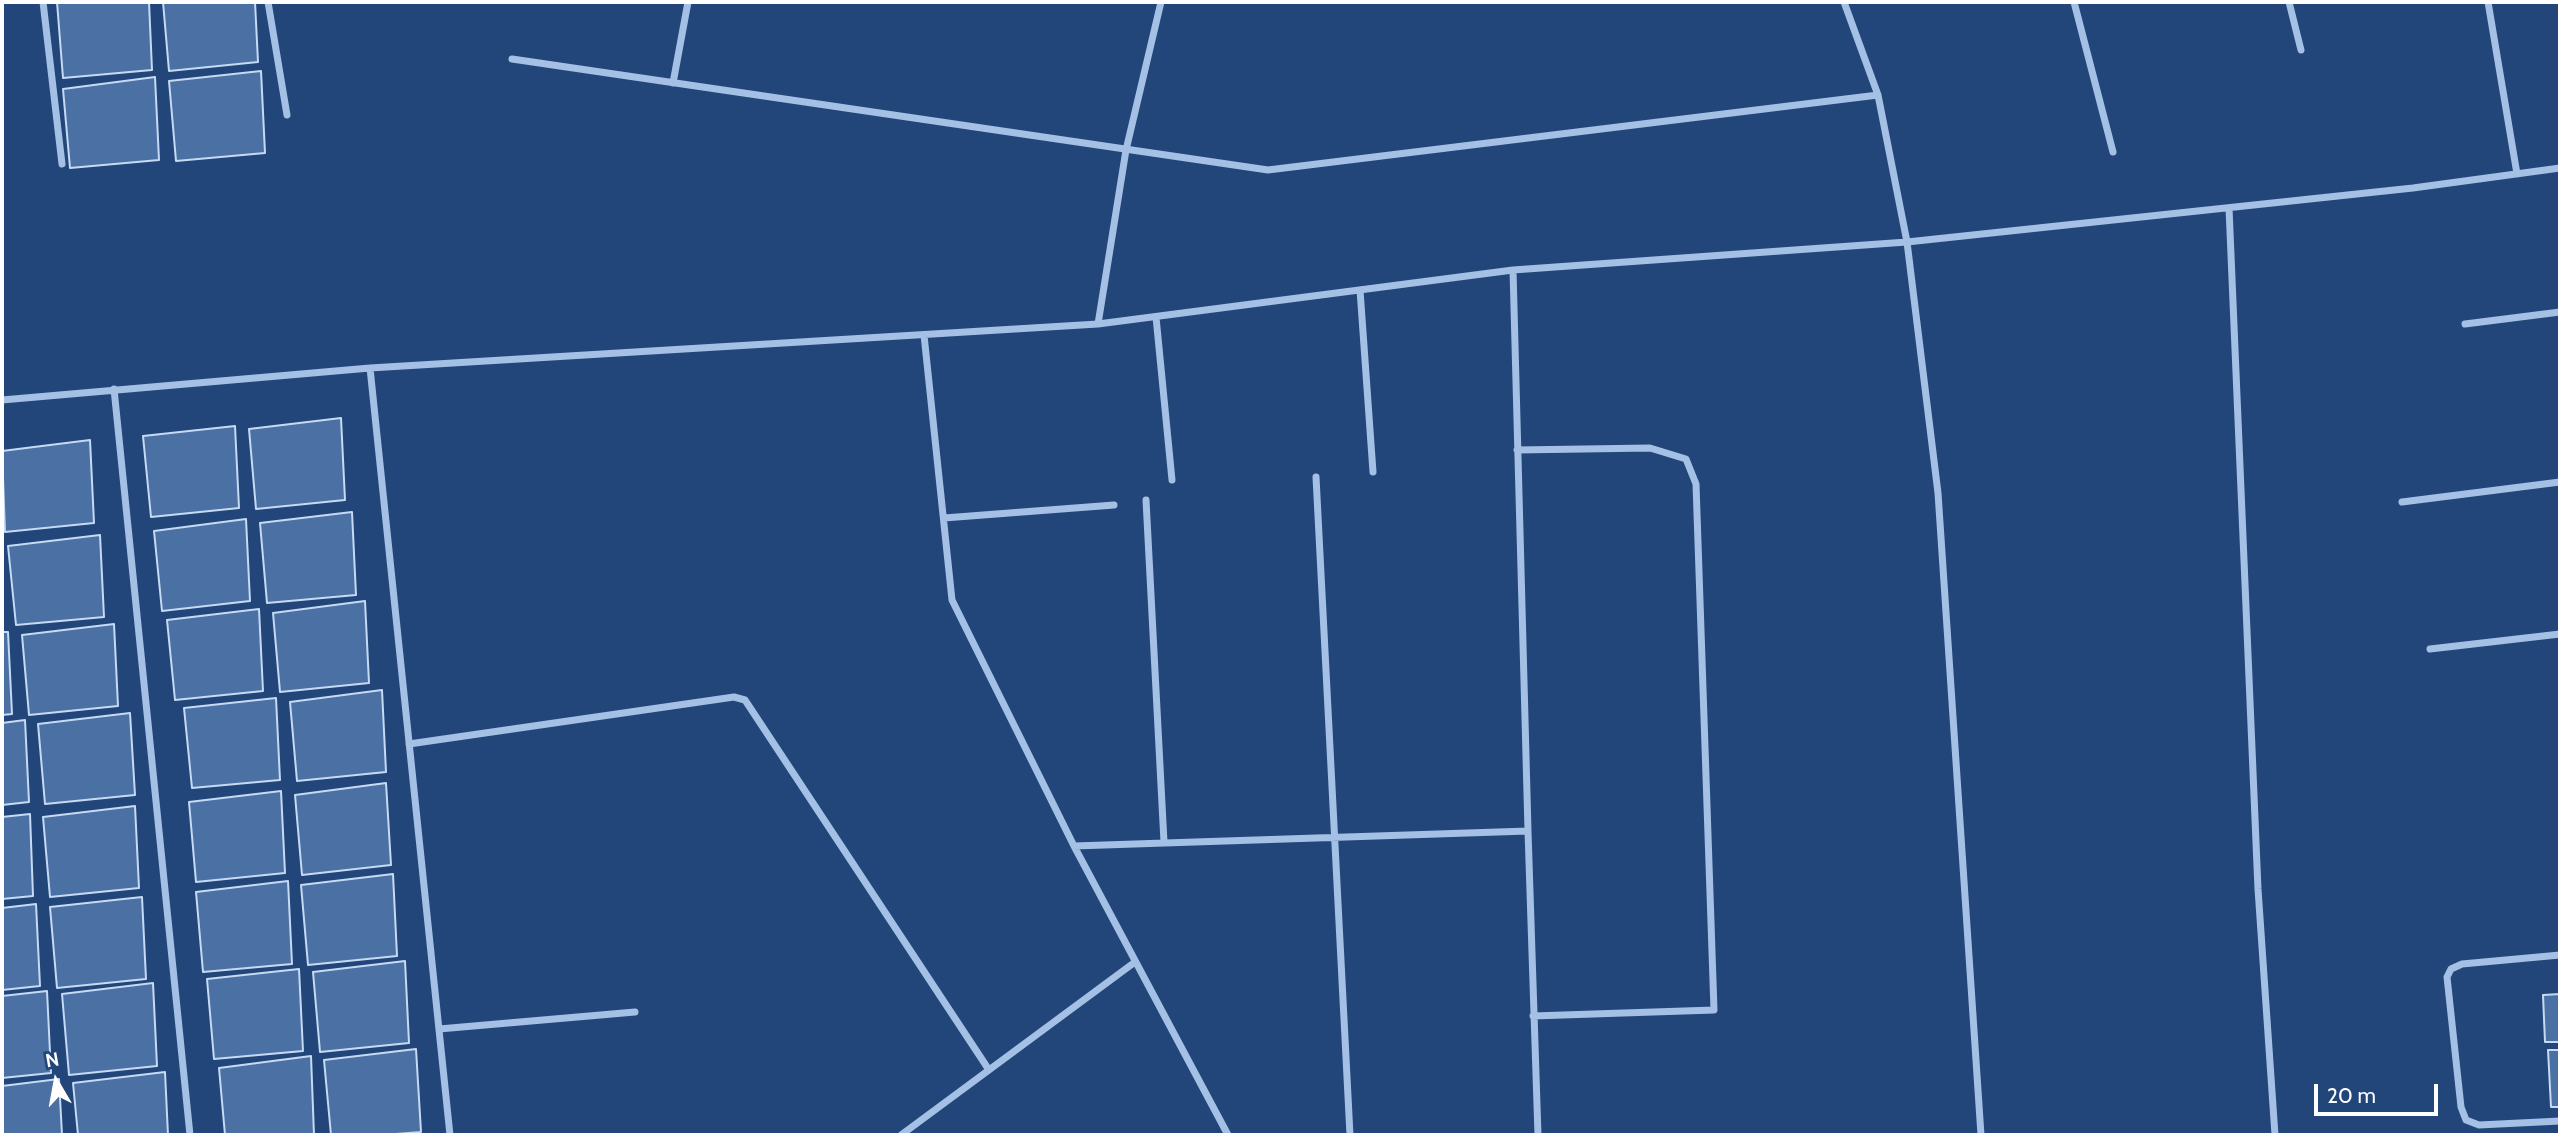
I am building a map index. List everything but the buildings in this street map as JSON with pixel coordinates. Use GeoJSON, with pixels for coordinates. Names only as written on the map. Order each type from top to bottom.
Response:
{"type":"FeatureCollection","features":[{"type":"Feature","properties":{"kind":"street"},"geometry":{"type":"LineString","coordinates":[[43,2],[62,164]]}},
{"type":"Feature","properties":{"kind":"street"},"geometry":{"type":"LineString","coordinates":[[268,2],[287,116]]}},
{"type":"Feature","properties":{"kind":"street"},"geometry":{"type":"LineString","coordinates":[[673,83],[688,2]]}},
{"type":"Feature","properties":{"kind":"street"},"geometry":{"type":"LineString","coordinates":[[1098,324],[1126,150],[1161,2]]}},
{"type":"Feature","properties":{"kind":"street"},"geometry":{"type":"LineString","coordinates":[[1844,2],[1878,95],[1907,242],[1938,493],[1981,1135]]}},
{"type":"Feature","properties":{"kind":"street"},"geometry":{"type":"LineString","coordinates":[[2074,2],[2113,152]]}},
{"type":"Feature","properties":{"kind":"street"},"geometry":{"type":"LineString","coordinates":[[2289,2],[2301,50]]}},
{"type":"Feature","properties":{"kind":"street"},"geometry":{"type":"LineString","coordinates":[[2488,2],[2517,174]]}},
{"type":"Feature","properties":{"kind":"street"},"geometry":{"type":"LineString","coordinates":[[512,59],[1268,170],[1878,95]]}},
{"type":"Feature","properties":{"kind":"street"},"geometry":{"type":"LineString","coordinates":[[2,400],[370,368],[1098,324],[1513,270],[1907,242],[2413,188],[2560,168]]}},
{"type":"Feature","properties":{"kind":"street"},"geometry":{"type":"LineString","coordinates":[[2229,208],[2258,889],[2275,1135]]}},
{"type":"Feature","properties":{"kind":"street"},"geometry":{"type":"LineString","coordinates":[[1513,270],[1538,1135]]}},
{"type":"Feature","properties":{"kind":"street"},"geometry":{"type":"LineString","coordinates":[[1360,290],[1373,472]]}},
{"type":"Feature","properties":{"kind":"street"},"geometry":{"type":"LineString","coordinates":[[2465,324],[2560,312]]}},
{"type":"Feature","properties":{"kind":"street"},"geometry":{"type":"LineString","coordinates":[[1156,317],[1172,480]]}},
{"type":"Feature","properties":{"kind":"street"},"geometry":{"type":"LineString","coordinates":[[924,335],[952,600],[1074,846],[1228,1135]]}},
{"type":"Feature","properties":{"kind":"street"},"geometry":{"type":"LineString","coordinates":[[370,368],[450,1135]]}},
{"type":"Feature","properties":{"kind":"street"},"geometry":{"type":"LineString","coordinates":[[114,389],[190,1135]]}},
{"type":"Feature","properties":{"kind":"street"},"geometry":{"type":"LineString","coordinates":[[1517,450],[1650,448],[1686,459],[1696,484],[1714,1010],[1533,1016]]}},
{"type":"Feature","properties":{"kind":"street"},"geometry":{"type":"LineString","coordinates":[[1316,477],[1350,1135]]}},
{"type":"Feature","properties":{"kind":"street"},"geometry":{"type":"LineString","coordinates":[[2402,502],[2560,482]]}},
{"type":"Feature","properties":{"kind":"street"},"geometry":{"type":"LineString","coordinates":[[1146,500],[1164,842]]}},
{"type":"Feature","properties":{"kind":"street"},"geometry":{"type":"LineString","coordinates":[[944,518],[1114,505]]}},
{"type":"Feature","properties":{"kind":"street"},"geometry":{"type":"LineString","coordinates":[[2430,649],[2560,634]]}},
{"type":"Feature","properties":{"kind":"street"},"geometry":{"type":"LineString","coordinates":[[409,744],[734,697],[745,700],[989,1070]]}},
{"type":"Feature","properties":{"kind":"street"},"geometry":{"type":"LineString","coordinates":[[1074,846],[1528,831]]}},
{"type":"Feature","properties":{"kind":"street"},"geometry":{"type":"LineString","coordinates":[[2560,955],[2462,964],[2451,969],[2448,977],[2461,1107],[2466,1120],[2479,1125],[2560,1121]]}},
{"type":"Feature","properties":{"kind":"street"},"geometry":{"type":"LineString","coordinates":[[901,1135],[1135,962]]}},
{"type":"Feature","properties":{"kind":"street"},"geometry":{"type":"LineString","coordinates":[[439,1029],[635,1012]]}}]}
